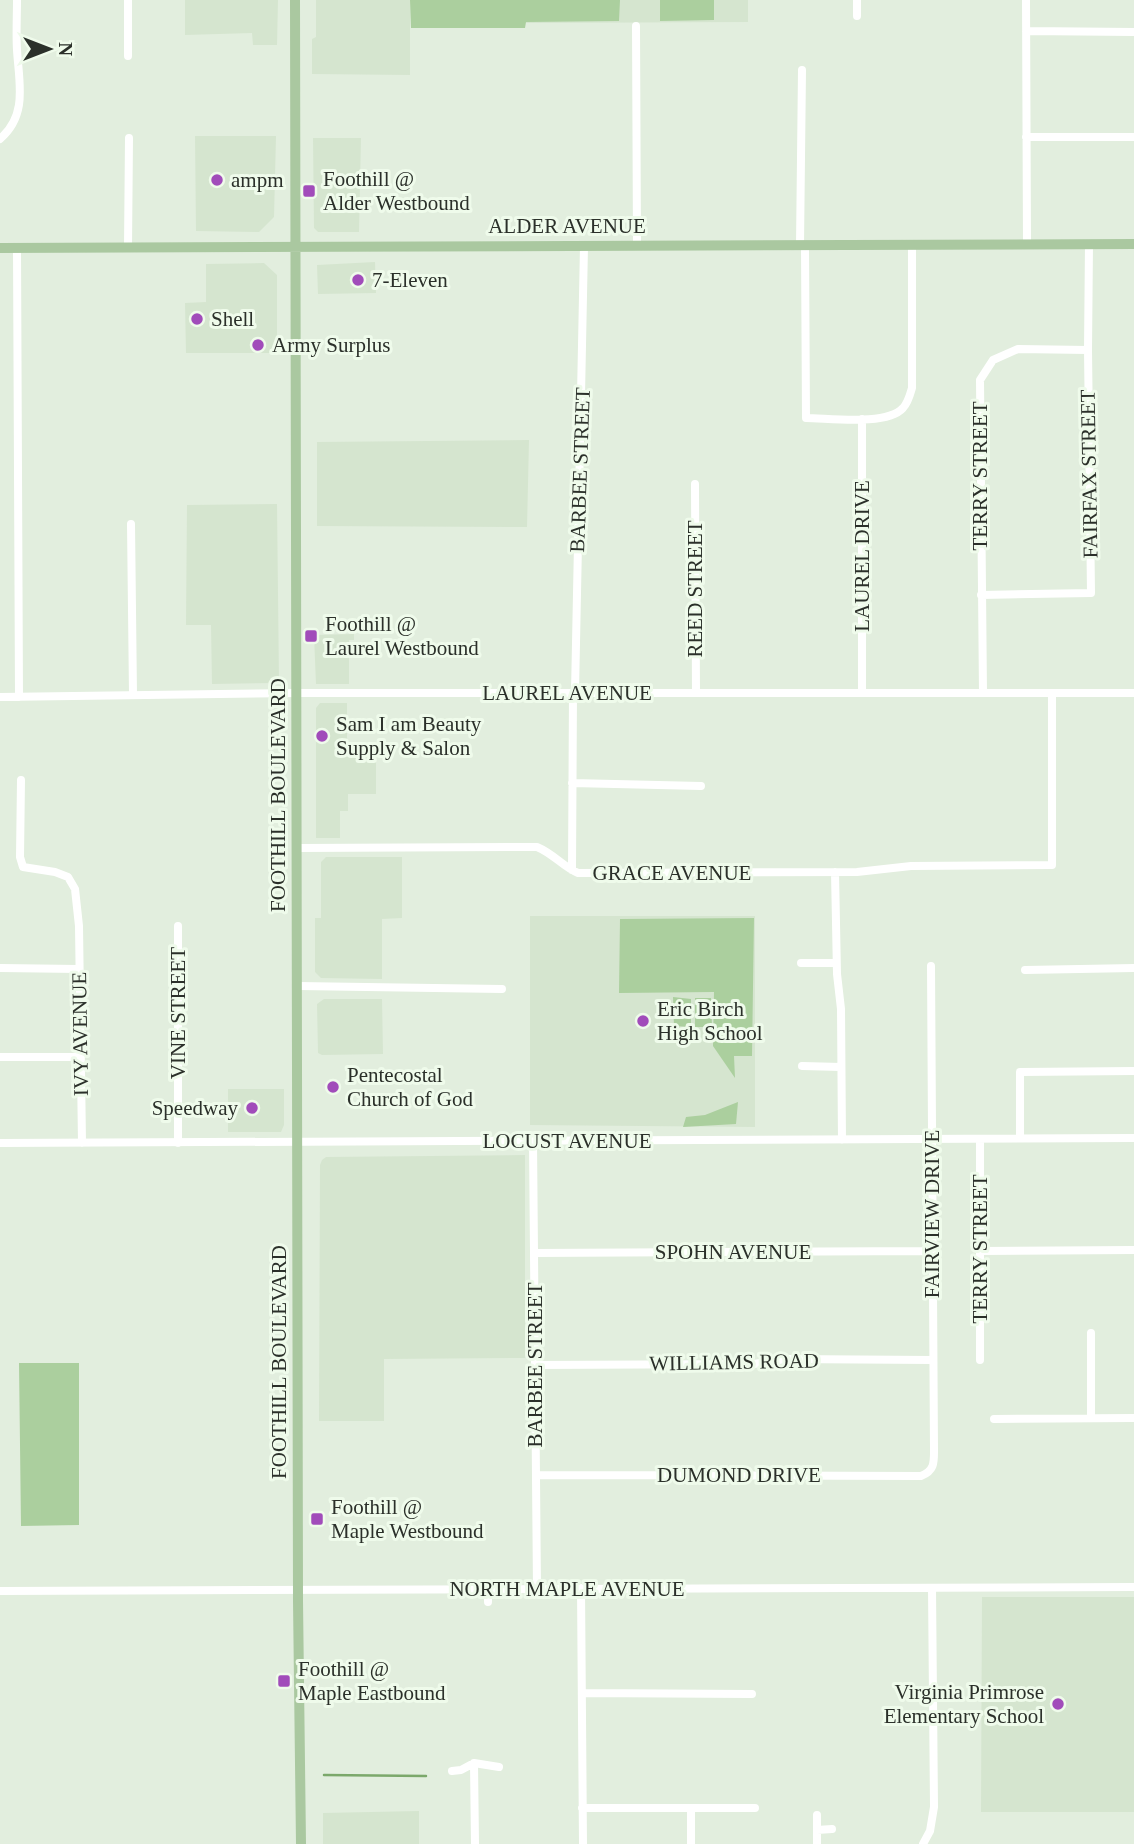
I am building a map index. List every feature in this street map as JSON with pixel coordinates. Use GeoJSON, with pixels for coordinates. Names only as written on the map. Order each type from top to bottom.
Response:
{"type":"FeatureCollection","features":[{"type":"Feature","properties":{"kind":"main road","name":"FOOTHILL BOULEVARD"},"geometry":{"type":"LineString","coordinates":[[295,0],[298,1590],[301,1844]]}},
{"type":"Feature","properties":{"kind":"main road","name":"ALDER AVENUE"},"geometry":{"type":"LineString","coordinates":[[0,248],[1134,244]]}},
{"type":"Feature","properties":{"kind":"street"},"geometry":{"type":"LineString","coordinates":[[2,138],[14,122],[22,94],[17,46],[17,0]]}},
{"type":"Feature","properties":{"kind":"street"},"geometry":{"type":"LineString","coordinates":[[128,0],[128,56]]}},
{"type":"Feature","properties":{"kind":"street"},"geometry":{"type":"LineString","coordinates":[[857,0],[857,16]]}},
{"type":"Feature","properties":{"kind":"street"},"geometry":{"type":"LineString","coordinates":[[1026,0],[1027,244]]}},
{"type":"Feature","properties":{"kind":"street"},"geometry":{"type":"LineString","coordinates":[[636,26],[637,246]]}},
{"type":"Feature","properties":{"kind":"street"},"geometry":{"type":"LineString","coordinates":[[1026,31],[1134,32]]}},
{"type":"Feature","properties":{"kind":"street"},"geometry":{"type":"LineString","coordinates":[[802,70],[806,418],[886,418],[903,409],[912,388],[912,244]]}},
{"type":"Feature","properties":{"kind":"street"},"geometry":{"type":"LineString","coordinates":[[1026,137],[1134,137]]}},
{"type":"Feature","properties":{"kind":"street"},"geometry":{"type":"LineString","coordinates":[[128,247],[129,138]]}},
{"type":"Feature","properties":{"kind":"street","name":"FAIRFAX STREET"},"geometry":{"type":"LineString","coordinates":[[981,595],[1091,593],[1087,350],[1089,244]]}},
{"type":"Feature","properties":{"kind":"street","name":"BARBEE STREET"},"geometry":{"type":"LineString","coordinates":[[572,870],[584,246]]}},
{"type":"Feature","properties":{"kind":"street"},"geometry":{"type":"LineString","coordinates":[[17,248],[19,697]]}},
{"type":"Feature","properties":{"kind":"street","name":"TERRY STREET"},"geometry":{"type":"LineString","coordinates":[[983,694],[980,380],[993,360],[1018,349],[1087,350]]}},
{"type":"Feature","properties":{"kind":"street","name":"LAUREL DRIVE"},"geometry":{"type":"LineString","coordinates":[[862,419],[862,694]]}},
{"type":"Feature","properties":{"kind":"street","name":"REED STREET"},"geometry":{"type":"LineString","coordinates":[[695,484],[695,693]]}},
{"type":"Feature","properties":{"kind":"street"},"geometry":{"type":"LineString","coordinates":[[131,524],[133,695]]}},
{"type":"Feature","properties":{"kind":"street","name":"GRACE AVENUE"},"geometry":{"type":"LineString","coordinates":[[298,848],[537,847],[556,856],[578,873],[870,872],[911,866],[1052,865],[1052,692]]}},
{"type":"Feature","properties":{"kind":"street","name":"LAUREL AVENUE"},"geometry":{"type":"LineString","coordinates":[[0,697],[298,693],[1134,693]]}},
{"type":"Feature","properties":{"kind":"street","name":"IVY AVENUE"},"geometry":{"type":"LineString","coordinates":[[21,780],[20,857],[23,867],[68,877],[75,889],[79,926],[82,1143]]}},
{"type":"Feature","properties":{"kind":"street"},"geometry":{"type":"LineString","coordinates":[[572,783],[701,786]]}},
{"type":"Feature","properties":{"kind":"street"},"geometry":{"type":"LineString","coordinates":[[835,872],[836,964],[841,1009],[842,1140]]}},
{"type":"Feature","properties":{"kind":"street","name":"VINE STREET"},"geometry":{"type":"LineString","coordinates":[[178,926],[178,1143]]}},
{"type":"Feature","properties":{"kind":"street"},"geometry":{"type":"LineString","coordinates":[[801,963],[836,964]]}},
{"type":"Feature","properties":{"kind":"street","name":"FAIRVIEW DRIVE"},"geometry":{"type":"LineString","coordinates":[[931,966],[934,1461]]}},
{"type":"Feature","properties":{"kind":"street"},"geometry":{"type":"LineString","coordinates":[[0,968],[79,969]]}},
{"type":"Feature","properties":{"kind":"street"},"geometry":{"type":"LineString","coordinates":[[1026,970],[1134,968]]}},
{"type":"Feature","properties":{"kind":"street"},"geometry":{"type":"LineString","coordinates":[[298,986],[502,989]]}},
{"type":"Feature","properties":{"kind":"street"},"geometry":{"type":"LineString","coordinates":[[0,1057],[81,1057]]}},
{"type":"Feature","properties":{"kind":"street"},"geometry":{"type":"LineString","coordinates":[[802,1066],[841,1067]]}},
{"type":"Feature","properties":{"kind":"street"},"geometry":{"type":"LineString","coordinates":[[1020,1138],[1020,1072],[1134,1071]]}},
{"type":"Feature","properties":{"kind":"street","name":"LOCUST AVENUE"},"geometry":{"type":"LineString","coordinates":[[0,1143],[1134,1138]]}},
{"type":"Feature","properties":{"kind":"street","name":"TERRY STREET"},"geometry":{"type":"LineString","coordinates":[[980,1139],[980,1360]]}},
{"type":"Feature","properties":{"kind":"street","name":"BARBEE STREET"},"geometry":{"type":"LineString","coordinates":[[533,1141],[537,1589]]}},
{"type":"Feature","properties":{"kind":"street"},"geometry":{"type":"LineString","coordinates":[[980,1251],[1134,1250]]}},
{"type":"Feature","properties":{"kind":"street","name":"SPOHN AVENUE"},"geometry":{"type":"LineString","coordinates":[[534,1253],[932,1251]]}},
{"type":"Feature","properties":{"kind":"street"},"geometry":{"type":"LineString","coordinates":[[1091,1332],[1091,1418]]}},
{"type":"Feature","properties":{"kind":"street","name":"WILLIAMS ROAD"},"geometry":{"type":"LineString","coordinates":[[535,1365],[754,1364],[785,1359],[933,1360]]}},
{"type":"Feature","properties":{"kind":"street"},"geometry":{"type":"LineString","coordinates":[[994,1419],[1134,1418]]}},
{"type":"Feature","properties":{"kind":"street","name":"DUMOND DRIVE"},"geometry":{"type":"LineString","coordinates":[[536,1475],[921,1476],[930,1471],[934,1461]]}},
{"type":"Feature","properties":{"kind":"street","name":"NORTH MAPLE AVENUE"},"geometry":{"type":"LineString","coordinates":[[0,1591],[1134,1587]]}},
{"type":"Feature","properties":{"kind":"street"},"geometry":{"type":"LineString","coordinates":[[581,1588],[583,1844]]}},
{"type":"Feature","properties":{"kind":"street"},"geometry":{"type":"LineString","coordinates":[[923,1844],[930,1831],[934,1807],[932,1588]]}},
{"type":"Feature","properties":{"kind":"street"},"geometry":{"type":"LineString","coordinates":[[488,1589],[488,1602]]}},
{"type":"Feature","properties":{"kind":"street"},"geometry":{"type":"LineString","coordinates":[[523,1589],[523,1602]]}},
{"type":"Feature","properties":{"kind":"street"},"geometry":{"type":"LineString","coordinates":[[582,1693],[752,1694]]}},
{"type":"Feature","properties":{"kind":"street"},"geometry":{"type":"LineString","coordinates":[[474,1763],[475,1844]]}},
{"type":"Feature","properties":{"kind":"street"},"geometry":{"type":"LineString","coordinates":[[453,1771],[474,1763],[499,1767]]}},
{"type":"Feature","properties":{"kind":"street"},"geometry":{"type":"LineString","coordinates":[[582,1808],[755,1808]]}},
{"type":"Feature","properties":{"kind":"street"},"geometry":{"type":"LineString","coordinates":[[691,1808],[691,1844]]}},
{"type":"Feature","properties":{"kind":"street"},"geometry":{"type":"LineString","coordinates":[[817,1815],[817,1844]]}},
{"type":"Feature","properties":{"kind":"street"},"geometry":{"type":"LineString","coordinates":[[817,1830],[832,1829]]}},
{"type":"Feature","properties":{"kind":"shaded area"},"geometry":{"type":"Polygon","coordinates":[[[185,0],[278,0],[277,45],[253,45],[252,33],[185,35],[185,0]]]}},
{"type":"Feature","properties":{"kind":"shaded area"},"geometry":{"type":"Polygon","coordinates":[[[316,0],[410,0],[410,75],[312,74],[316,0]]]}},
{"type":"Feature","properties":{"kind":"shaded area"},"geometry":{"type":"Polygon","coordinates":[[[525,0],[748,0],[748,22],[525,23],[525,0]]]}},
{"type":"Feature","properties":{"kind":"shaded area"},"geometry":{"type":"Polygon","coordinates":[[[195,136],[276,136],[274,217],[259,232],[196,231],[195,136]]]}},
{"type":"Feature","properties":{"kind":"shaded area"},"geometry":{"type":"Polygon","coordinates":[[[313,138],[361,138],[359,232],[318,232],[314,228],[313,138]]]}},
{"type":"Feature","properties":{"kind":"shaded area"},"geometry":{"type":"Polygon","coordinates":[[[375,262],[376,293],[318,294],[317,265],[375,262]]]}},
{"type":"Feature","properties":{"kind":"shaded area"},"geometry":{"type":"Polygon","coordinates":[[[264,263],[277,275],[277,353],[186,353],[185,303],[206,302],[206,264],[264,263]]]}},
{"type":"Feature","properties":{"kind":"shaded area"},"geometry":{"type":"Polygon","coordinates":[[[529,440],[527,527],[317,526],[317,442],[529,440]]]}},
{"type":"Feature","properties":{"kind":"shaded area"},"geometry":{"type":"Polygon","coordinates":[[[277,504],[279,683],[212,684],[211,625],[186,625],[187,505],[277,504]]]}},
{"type":"Feature","properties":{"kind":"shaded area"},"geometry":{"type":"Polygon","coordinates":[[[354,634],[354,640],[349,640],[349,684],[316,684],[314,635],[354,634]]]}},
{"type":"Feature","properties":{"kind":"shaded area"},"geometry":{"type":"Polygon","coordinates":[[[320,703],[347,703],[347,747],[376,748],[376,794],[348,794],[348,811],[340,811],[340,838],[316,838],[316,708],[320,703]]]}},
{"type":"Feature","properties":{"kind":"shaded area"},"geometry":{"type":"Polygon","coordinates":[[[326,857],[402,857],[402,918],[382,919],[382,979],[321,978],[315,972],[315,918],[321,918],[321,862],[326,857]]]}},
{"type":"Feature","properties":{"kind":"shaded area","name":"Eric Birch High School"},"geometry":{"type":"Polygon","coordinates":[[[530,916],[755,916],[755,1127],[530,1125],[530,916]]]}},
{"type":"Feature","properties":{"kind":"shaded area"},"geometry":{"type":"Polygon","coordinates":[[[324,999],[382,999],[383,1054],[318,1053],[317,1004],[324,999]]]}},
{"type":"Feature","properties":{"kind":"shaded area"},"geometry":{"type":"Polygon","coordinates":[[[228,1089],[284,1089],[284,1125],[281,1132],[228,1132],[228,1089]]]}},
{"type":"Feature","properties":{"kind":"shaded area"},"geometry":{"type":"Polygon","coordinates":[[[525,1155],[525,1358],[384,1359],[384,1421],[319,1421],[322,1160],[326,1157],[525,1155]]]}},
{"type":"Feature","properties":{"kind":"shaded area","name":"Virginia Primrose Elementary School"},"geometry":{"type":"Polygon","coordinates":[[[982,1597],[1134,1597],[1134,1812],[981,1812],[982,1597]]]}},
{"type":"Feature","properties":{"kind":"shaded area"},"geometry":{"type":"Polygon","coordinates":[[[419,1811],[419,1844],[323,1844],[323,1813],[419,1811]]]}},
{"type":"Feature","properties":{"kind":"green space"},"geometry":{"type":"Polygon","coordinates":[[[410,0],[620,0],[619,21],[526,22],[525,28],[411,28],[410,0]]]}},
{"type":"Feature","properties":{"kind":"green space"},"geometry":{"type":"Polygon","coordinates":[[[660,0],[714,0],[714,20],[660,21],[660,0]]]}},
{"type":"Feature","properties":{"kind":"green space"},"geometry":{"type":"Polygon","coordinates":[[[754,918],[752,1056],[734,1056],[735,1078],[713,1046],[714,992],[619,993],[620,919],[754,918]]]}},
{"type":"Feature","properties":{"kind":"green space"},"geometry":{"type":"Polygon","coordinates":[[[673,997],[691,999],[691,1027],[674,1026],[673,997]]]}},
{"type":"Feature","properties":{"kind":"green space"},"geometry":{"type":"Polygon","coordinates":[[[695,998],[711,998],[712,1027],[695,1027],[695,998]]]}},
{"type":"Feature","properties":{"kind":"green space"},"geometry":{"type":"Polygon","coordinates":[[[738,1102],[736,1124],[683,1127],[686,1117],[705,1115],[738,1102]]]}},
{"type":"Feature","properties":{"kind":"green space"},"geometry":{"type":"Polygon","coordinates":[[[19,1363],[79,1363],[79,1525],[21,1526],[19,1363]]]}},
{"type":"Feature","properties":{"kind":"waterway"},"geometry":{"type":"LineString","coordinates":[[324,1775],[426,1776]]}},
{"type":"Feature","properties":{"kind":"place","name":"ampm"},"geometry":{"type":"Point","coordinates":[217,180]}},
{"type":"Feature","properties":{"kind":"place","name":"Foothill @ Alder Westbound"},"geometry":{"type":"Point","coordinates":[309,191]}},
{"type":"Feature","properties":{"kind":"place","name":"7-Eleven"},"geometry":{"type":"Point","coordinates":[358,280]}},
{"type":"Feature","properties":{"kind":"place","name":"Shell"},"geometry":{"type":"Point","coordinates":[197,319]}},
{"type":"Feature","properties":{"kind":"place","name":"Army Surplus"},"geometry":{"type":"Point","coordinates":[258,345]}},
{"type":"Feature","properties":{"kind":"place","name":"Foothill @ Laurel Westbound"},"geometry":{"type":"Point","coordinates":[311,636]}},
{"type":"Feature","properties":{"kind":"place","name":"Sam I am Beauty Supply & Salon"},"geometry":{"type":"Point","coordinates":[322,736]}},
{"type":"Feature","properties":{"kind":"place","name":"Eric Birch High School"},"geometry":{"type":"Point","coordinates":[643,1021]}},
{"type":"Feature","properties":{"kind":"place","name":"Pentecostal Church of God"},"geometry":{"type":"Point","coordinates":[333,1087]}},
{"type":"Feature","properties":{"kind":"place","name":"Speedway"},"geometry":{"type":"Point","coordinates":[252,1108]}},
{"type":"Feature","properties":{"kind":"place","name":"Foothill @ Maple Westbound"},"geometry":{"type":"Point","coordinates":[317,1519]}},
{"type":"Feature","properties":{"kind":"place","name":"Foothill @ Maple Eastbound"},"geometry":{"type":"Point","coordinates":[284,1681]}},
{"type":"Feature","properties":{"kind":"place","name":"Virginia Primrose Elementary School"},"geometry":{"type":"Point","coordinates":[1058,1704]}}]}
